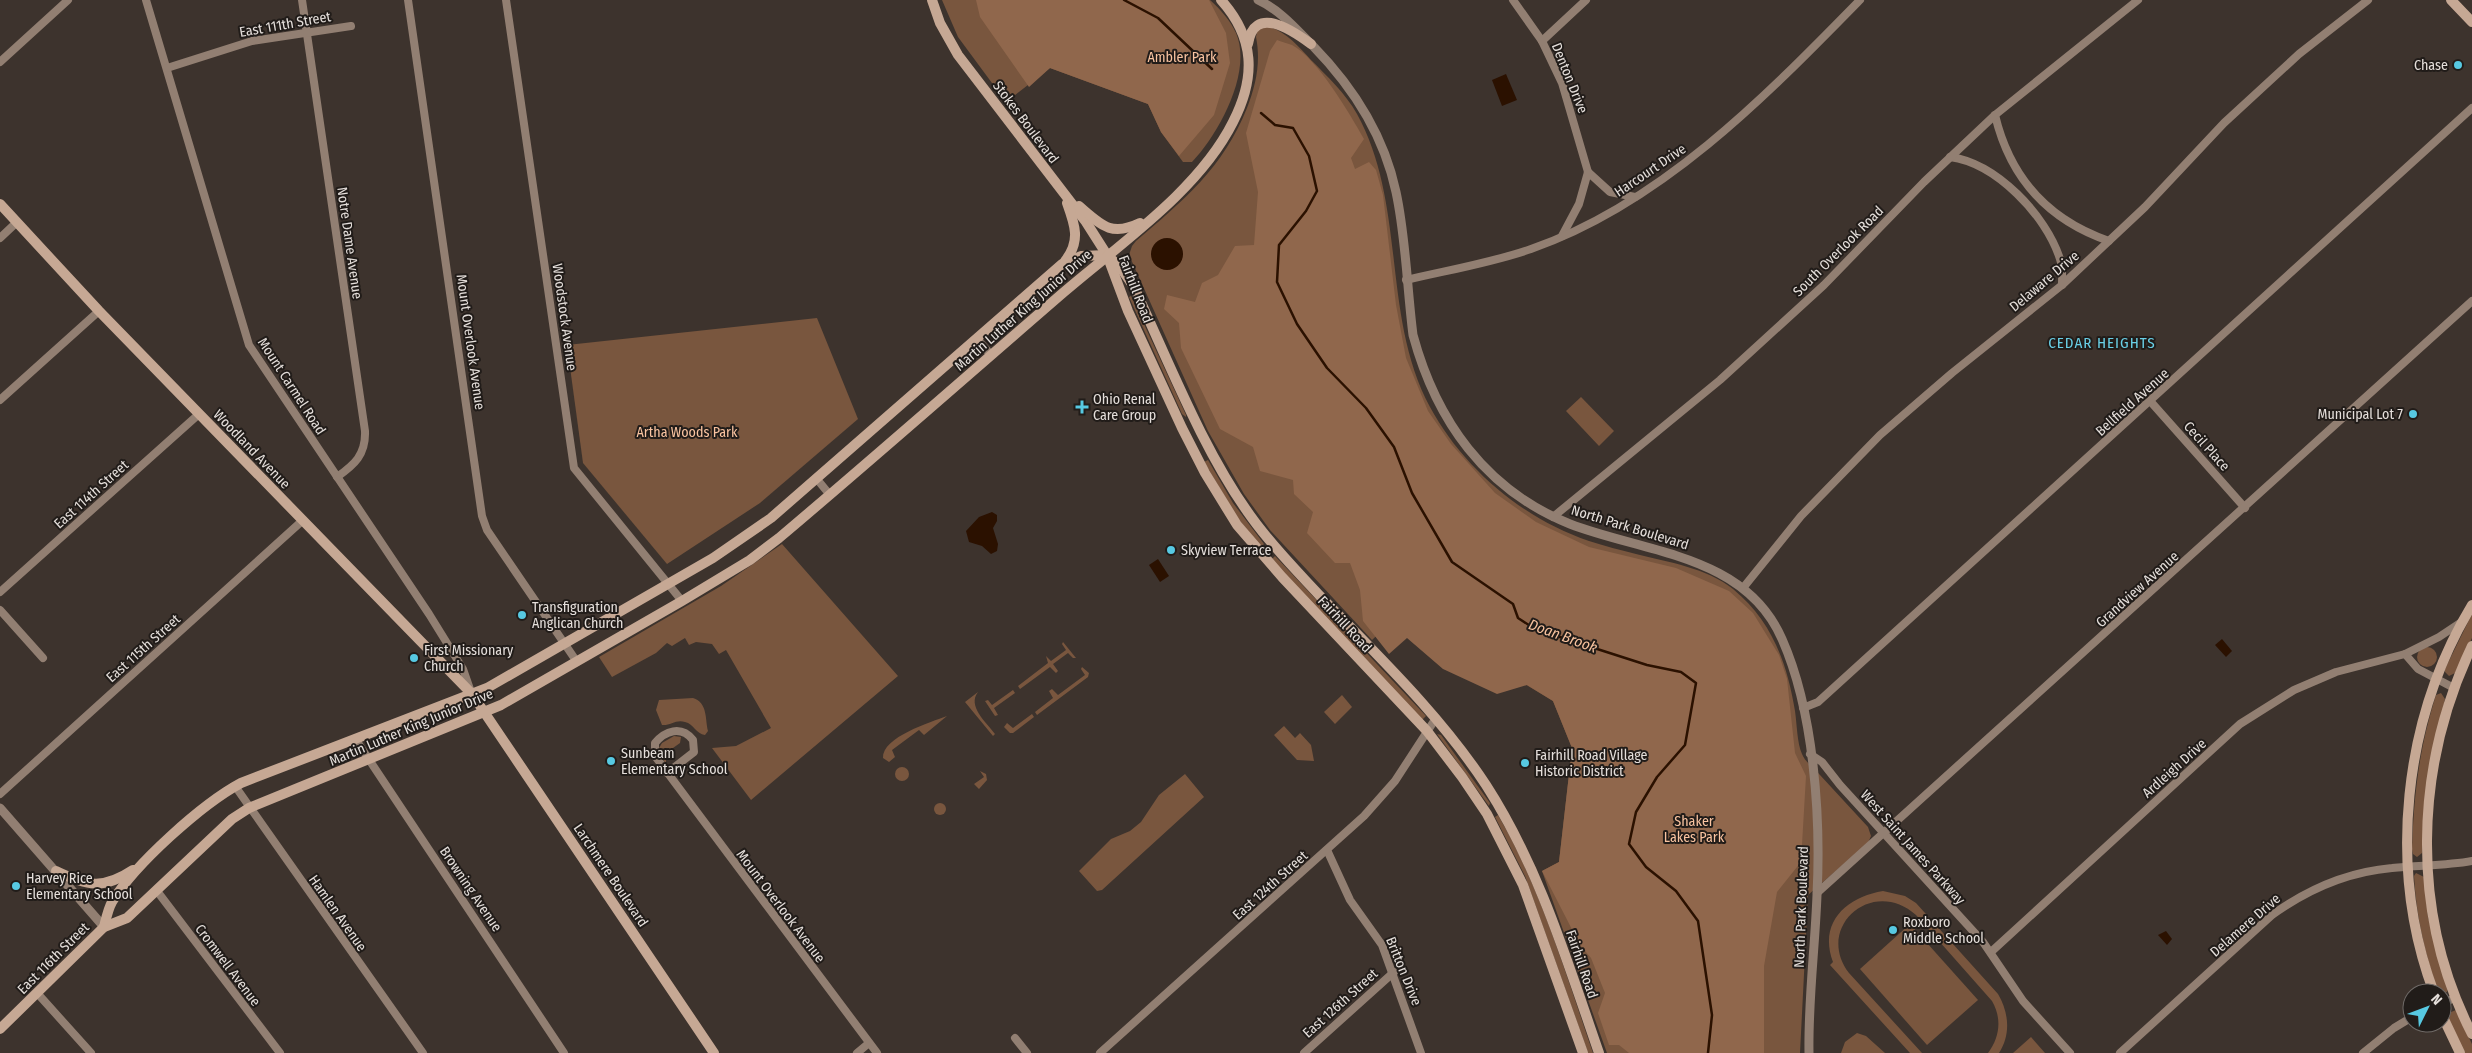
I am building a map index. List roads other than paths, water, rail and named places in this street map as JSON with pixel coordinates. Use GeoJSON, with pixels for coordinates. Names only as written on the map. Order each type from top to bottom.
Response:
{"type":"FeatureCollection","features":[{"type":"Feature","properties":{"kind":"main road","name":"Stokes Boulevard"},"geometry":{"type":"LineString","coordinates":[[932,0],[940,23],[958,55],[1062,190],[1107,255]]}},
{"type":"Feature","properties":{"kind":"main road"},"geometry":{"type":"LineString","coordinates":[[1221,0],[1232,11],[1248,44]]}},
{"type":"Feature","properties":{"kind":"main road"},"geometry":{"type":"LineString","coordinates":[[2451,0],[2472,22]]}},
{"type":"Feature","properties":{"kind":"main road"},"geometry":{"type":"LineString","coordinates":[[1107,255],[1196,176],[1232,125],[1246,88],[1249,35],[1254,29],[1259,25],[1270,22],[1299,34],[1311,44]]}},
{"type":"Feature","properties":{"kind":"main road"},"geometry":{"type":"LineString","coordinates":[[1062,190],[1097,222],[1108,228],[1125,229],[1150,218]]}},
{"type":"Feature","properties":{"kind":"main road"},"geometry":{"type":"LineString","coordinates":[[1062,190],[1075,224],[1076,240],[1071,253],[1062,264]]}},
{"type":"Feature","properties":{"kind":"main road","name":"Woodland Avenue"},"geometry":{"type":"LineString","coordinates":[[0,204],[99,311],[472,694],[486,712]]}},
{"type":"Feature","properties":{"kind":"main road","name":"Martin Luther King Junior Drive"},"geometry":{"type":"LineString","coordinates":[[104,927],[111,903],[140,866],[207,804],[235,786],[487,688],[668,584],[751,532],[816,478],[1062,264],[1081,256],[1107,255]]}},
{"type":"Feature","properties":{"kind":"main road","name":"Martin Luther King Junior Drive"},"geometry":{"type":"LineString","coordinates":[[104,927],[127,918],[232,819],[249,808],[486,712],[577,662],[750,560],[830,495],[1107,255]]}},
{"type":"Feature","properties":{"kind":"main road","name":"Fairhill Road"},"geometry":{"type":"LineString","coordinates":[[1107,255],[1120,267],[1134,287],[1210,448],[1230,485],[1275,547],[1436,718],[1472,765],[1499,806],[1535,874],[1599,1053]]}},
{"type":"Feature","properties":{"kind":"main road","name":"Fairhill Road"},"geometry":{"type":"LineString","coordinates":[[1107,255],[1128,311],[1181,425],[1196,455],[1237,524],[1263,557],[1427,731],[1487,814],[1523,885],[1583,1053]]}},
{"type":"Feature","properties":{"kind":"main road"},"geometry":{"type":"LineString","coordinates":[[1181,425],[1195,417]]}},
{"type":"Feature","properties":{"kind":"main road"},"geometry":{"type":"LineString","coordinates":[[1196,455],[1210,448]]}},
{"type":"Feature","properties":{"kind":"main road"},"geometry":{"type":"LineString","coordinates":[[1263,557],[1275,547]]}},
{"type":"Feature","properties":{"kind":"main road"},"geometry":{"type":"LineString","coordinates":[[2431,983],[2416,930],[2408,866],[2407,829],[2412,777],[2424,718],[2436,680],[2472,605]]}},
{"type":"Feature","properties":{"kind":"main road"},"geometry":{"type":"LineString","coordinates":[[2472,646],[2454,688],[2442,726],[2432,777],[2426,825],[2435,929],[2456,998],[2472,1034]]}},
{"type":"Feature","properties":{"kind":"main road","name":"Larchmere Boulevard"},"geometry":{"type":"LineString","coordinates":[[486,712],[714,1053]]}},
{"type":"Feature","properties":{"kind":"main road"},"geometry":{"type":"LineString","coordinates":[[1487,814],[1499,806]]}},
{"type":"Feature","properties":{"kind":"main road"},"geometry":{"type":"LineString","coordinates":[[56,871],[79,881],[101,885],[116,880],[140,866]]}},
{"type":"Feature","properties":{"kind":"main road","name":"East 116th Street"},"geometry":{"type":"LineString","coordinates":[[0,1029],[38,994],[104,927]]}},
{"type":"Feature","properties":{"kind":"main road"},"geometry":{"type":"LineString","coordinates":[[2451,1033],[2460,1053]]}},
{"type":"Feature","properties":{"kind":"street"},"geometry":{"type":"LineString","coordinates":[[0,62],[68,0]]}},
{"type":"Feature","properties":{"kind":"street","name":"Mount Carmel Road"},"geometry":{"type":"LineString","coordinates":[[146,0],[249,345],[458,661],[467,676],[472,694]]}},
{"type":"Feature","properties":{"kind":"street","name":"Notre Dame Avenue"},"geometry":{"type":"LineString","coordinates":[[302,0],[365,442],[364,450],[356,463],[337,477]]}},
{"type":"Feature","properties":{"kind":"street","name":"Mount Overlook Avenue"},"geometry":{"type":"LineString","coordinates":[[408,0],[482,516],[487,530],[577,662]]}},
{"type":"Feature","properties":{"kind":"street","name":"Woodstock Avenue"},"geometry":{"type":"LineString","coordinates":[[506,0],[574,468],[682,601]]}},
{"type":"Feature","properties":{"kind":"street","name":"North Park Boulevard"},"geometry":{"type":"LineString","coordinates":[[1258,0],[1286,19],[1311,44],[1348,86],[1370,120],[1385,156],[1396,191],[1414,335],[1425,374],[1450,424],[1469,450],[1496,478],[1527,502],[1553,517],[1600,534],[1691,560],[1723,573],[1743,588],[1764,610],[1782,637],[1792,664],[1803,708],[1815,806],[1817,893],[1810,1053]]}},
{"type":"Feature","properties":{"kind":"street","name":"Denton Drive"},"geometry":{"type":"LineString","coordinates":[[1513,0],[1542,40],[1562,83],[1588,172]]}},
{"type":"Feature","properties":{"kind":"street"},"geometry":{"type":"LineString","coordinates":[[1542,40],[1586,0]]}},
{"type":"Feature","properties":{"kind":"street","name":"Harcourt Drive"},"geometry":{"type":"LineString","coordinates":[[1406,280],[1493,260],[1531,249],[1562,236],[1635,198],[1716,138],[1820,42],[1860,0]]}},
{"type":"Feature","properties":{"kind":"street","name":"South Overlook Road"},"geometry":{"type":"LineString","coordinates":[[1553,517],[1720,380],[1824,285],[1950,157],[1995,115],[2138,0]]}},
{"type":"Feature","properties":{"kind":"street","name":"Delaware Drive"},"geometry":{"type":"LineString","coordinates":[[1743,588],[1801,516],[1880,435],[1952,373],[2062,286],[2152,200],[2224,123],[2299,54],[2368,0]]}},
{"type":"Feature","properties":{"kind":"street","name":"East 111th Street"},"geometry":{"type":"LineString","coordinates":[[167,68],[252,41],[351,26]]}},
{"type":"Feature","properties":{"kind":"street","name":"Bellfield Avenue"},"geometry":{"type":"LineString","coordinates":[[1803,708],[1818,702],[2151,402],[2472,108]]}},
{"type":"Feature","properties":{"kind":"street"},"geometry":{"type":"LineString","coordinates":[[1995,115],[2009,158],[2035,195],[2078,229],[2109,241]]}},
{"type":"Feature","properties":{"kind":"street"},"geometry":{"type":"LineString","coordinates":[[1950,157],[1974,163],[2019,195],[2032,209],[2044,226],[2061,259],[2062,286]]}},
{"type":"Feature","properties":{"kind":"street"},"geometry":{"type":"LineString","coordinates":[[1562,236],[1579,204],[1588,172],[1610,192],[1635,198]]}},
{"type":"Feature","properties":{"kind":"street"},"geometry":{"type":"LineString","coordinates":[[0,238],[17,222]]}},
{"type":"Feature","properties":{"kind":"street","name":"Grandview Avenue"},"geometry":{"type":"LineString","coordinates":[[1817,893],[2472,301]]}},
{"type":"Feature","properties":{"kind":"street"},"geometry":{"type":"LineString","coordinates":[[0,400],[99,311]]}},
{"type":"Feature","properties":{"kind":"street"},"geometry":{"type":"LineString","coordinates":[[977,339],[991,355]]}},
{"type":"Feature","properties":{"kind":"street","name":"Cecil Place"},"geometry":{"type":"LineString","coordinates":[[2151,402],[2245,508]]}},
{"type":"Feature","properties":{"kind":"street","name":"East 114th Street"},"geometry":{"type":"LineString","coordinates":[[0,592],[199,414]]}},
{"type":"Feature","properties":{"kind":"street"},"geometry":{"type":"LineString","coordinates":[[816,478],[830,495]]}},
{"type":"Feature","properties":{"kind":"street","name":"East 115th Street"},"geometry":{"type":"LineString","coordinates":[[0,794],[302,521]]}},
{"type":"Feature","properties":{"kind":"street"},"geometry":{"type":"LineString","coordinates":[[0,610],[43,658]]}},
{"type":"Feature","properties":{"kind":"street","name":"Ardleigh Drive"},"geometry":{"type":"LineString","coordinates":[[1991,952],[2240,724],[2294,690],[2336,672],[2405,654],[2439,637],[2463,621]]}},
{"type":"Feature","properties":{"kind":"street"},"geometry":{"type":"LineString","coordinates":[[2405,654],[2411,664],[2436,680],[2454,688]]}},
{"type":"Feature","properties":{"kind":"street","name":"East 124th Street"},"geometry":{"type":"LineString","coordinates":[[1100,1053],[1327,850],[1385,794],[1436,718]]}},
{"type":"Feature","properties":{"kind":"street","name":"Mount Overlook Avenue"},"geometry":{"type":"LineString","coordinates":[[667,773],[694,752],[693,740],[683,732],[668,732],[655,744],[655,756],[667,773],[877,1053]]}},
{"type":"Feature","properties":{"kind":"street","name":"Browning Avenue"},"geometry":{"type":"LineString","coordinates":[[356,740],[564,1053]]}},
{"type":"Feature","properties":{"kind":"street","name":"West Saint James Parkway"},"geometry":{"type":"LineString","coordinates":[[1810,754],[1827,767],[1884,834],[1991,952],[2023,1001],[2070,1053]]}},
{"type":"Feature","properties":{"kind":"street","name":"Hamlen Avenue"},"geometry":{"type":"LineString","coordinates":[[235,786],[423,1053]]}},
{"type":"Feature","properties":{"kind":"street"},"geometry":{"type":"LineString","coordinates":[[0,808],[104,927]]}},
{"type":"Feature","properties":{"kind":"street","name":"Britton Drive"},"geometry":{"type":"LineString","coordinates":[[1327,850],[1350,900],[1376,934],[1394,972],[1421,1053]]}},
{"type":"Feature","properties":{"kind":"street","name":"Delamere Drive"},"geometry":{"type":"LineString","coordinates":[[2120,1053],[2272,915],[2297,898],[2340,878],[2378,869],[2472,861]]}},
{"type":"Feature","properties":{"kind":"street","name":"Cromwell Avenue"},"geometry":{"type":"LineString","coordinates":[[157,891],[280,1053]]}},
{"type":"Feature","properties":{"kind":"street","name":"East 126th Street"},"geometry":{"type":"LineString","coordinates":[[1304,1053],[1394,972]]}},
{"type":"Feature","properties":{"kind":"street"},"geometry":{"type":"LineString","coordinates":[[38,994],[91,1053]]}},
{"type":"Feature","properties":{"kind":"street"},"geometry":{"type":"LineString","coordinates":[[2452,999],[2456,998]]}},
{"type":"Feature","properties":{"kind":"street"},"geometry":{"type":"LineString","coordinates":[[2363,1053],[2402,1023]]}},
{"type":"Feature","properties":{"kind":"street"},"geometry":{"type":"LineString","coordinates":[[1015,1038],[1027,1053]]}},
{"type":"Feature","properties":{"kind":"street"},"geometry":{"type":"LineString","coordinates":[[857,1053],[869,1042]]}},
{"type":"Feature","properties":{"kind":"waterway"},"geometry":{"type":"LineString","coordinates":[[1124,0],[1158,18],[1212,69]]}},
{"type":"Feature","properties":{"kind":"waterway","name":"Doan Brook"},"geometry":{"type":"LineString","coordinates":[[1261,113],[1275,125],[1293,128],[1309,156],[1317,191],[1306,211],[1279,245],[1277,282],[1297,324],[1327,368],[1366,408],[1394,447],[1412,493],[1452,562],[1513,604],[1518,618],[1535,629],[1647,665],[1681,672],[1696,683],[1685,745],[1657,777],[1636,812],[1629,844],[1646,867],[1676,891],[1698,921],[1712,1015],[1708,1053]]}},
{"type":"Feature","properties":{"kind":"place","name":"Chase"},"geometry":{"type":"Point","coordinates":[2458,65]}},
{"type":"Feature","properties":{"kind":"place","name":"Ohio Renal Care Group"},"geometry":{"type":"Point","coordinates":[1082,407]}},
{"type":"Feature","properties":{"kind":"place","name":"Municipal Lot 7"},"geometry":{"type":"Point","coordinates":[2413,414]}},
{"type":"Feature","properties":{"kind":"place","name":"Skyview Terrace"},"geometry":{"type":"Point","coordinates":[1171,550]}},
{"type":"Feature","properties":{"kind":"place","name":"Transfiguration Anglican Church"},"geometry":{"type":"Point","coordinates":[522,615]}},
{"type":"Feature","properties":{"kind":"place","name":"First Missionary Church"},"geometry":{"type":"Point","coordinates":[414,658]}},
{"type":"Feature","properties":{"kind":"place","name":"Sunbeam Elementary School"},"geometry":{"type":"Point","coordinates":[611,761]}},
{"type":"Feature","properties":{"kind":"place","name":"Fairhill Road Village Historic District"},"geometry":{"type":"Point","coordinates":[1525,763]}},
{"type":"Feature","properties":{"kind":"place","name":"Harvey Rice Elementary School"},"geometry":{"type":"Point","coordinates":[16,886]}},
{"type":"Feature","properties":{"kind":"place","name":"Roxboro Middle School"},"geometry":{"type":"Point","coordinates":[1893,930]}},
{"type":"Feature","properties":{"kind":"district","name":"CEDAR HEIGHTS"},"geometry":{"type":"Point","coordinates":[2102,343]}},
{"type":"Feature","properties":{"kind":"park label","name":"Ambler Park"},"geometry":{"type":"Point","coordinates":[1182,57]}},
{"type":"Feature","properties":{"kind":"park label","name":"Artha Woods Park"},"geometry":{"type":"Point","coordinates":[687,432]}},
{"type":"Feature","properties":{"kind":"park label","name":"Shaker Lakes Park"},"geometry":{"type":"Point","coordinates":[1694,830]}}]}
